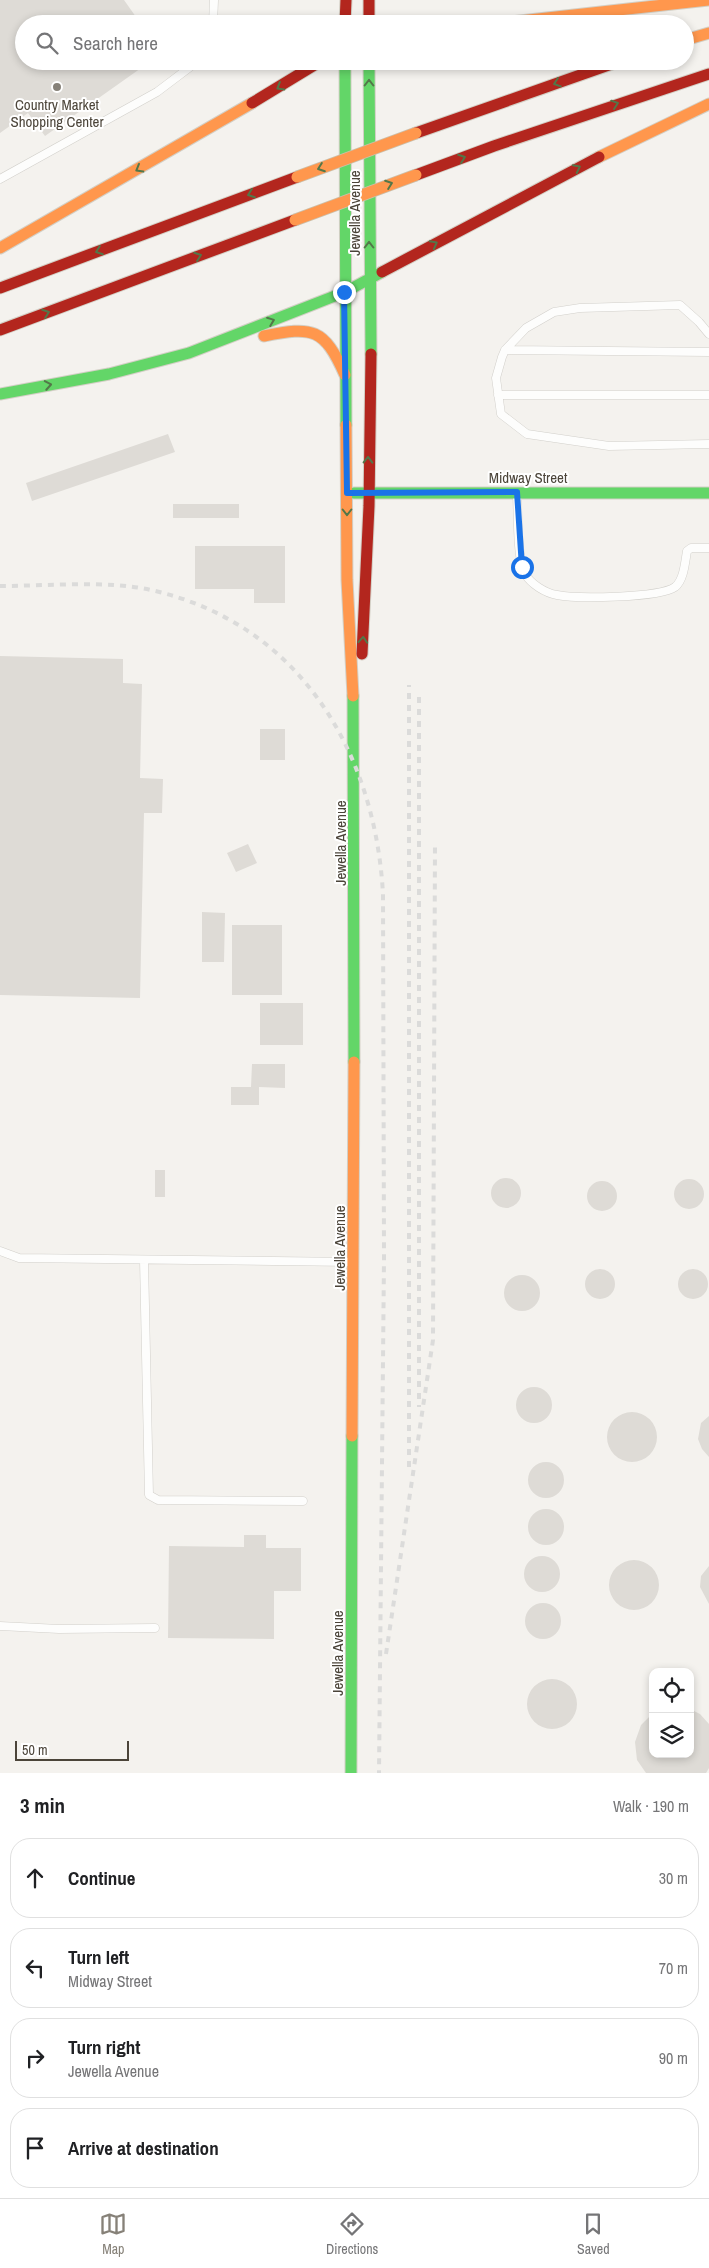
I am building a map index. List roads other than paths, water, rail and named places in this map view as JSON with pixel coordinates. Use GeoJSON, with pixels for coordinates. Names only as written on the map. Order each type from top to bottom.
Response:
{"type":"FeatureCollection","features":[{"type":"Feature","properties":{"kind":"main road"},"geometry":{"type":"LineString","coordinates":[[346,0],[346,15]]}},
{"type":"Feature","properties":{"kind":"main road"},"geometry":{"type":"LineString","coordinates":[[369,0],[369,15]]}},
{"type":"Feature","properties":{"kind":"main road"},"geometry":{"type":"LineString","coordinates":[[574,15],[709,0]]}},
{"type":"Feature","properties":{"kind":"main road"},"geometry":{"type":"LineString","coordinates":[[694,37],[709,33]]}},
{"type":"Feature","properties":{"kind":"main road"},"geometry":{"type":"LineString","coordinates":[[0,248],[215,125],[306,70]]}},
{"type":"Feature","properties":{"kind":"main road","name":"Jewella Avenue"},"geometry":{"type":"LineString","coordinates":[[345,70],[344,292],[347,580],[355,724],[351,1773]]}},
{"type":"Feature","properties":{"kind":"main road","name":"Jewella Avenue"},"geometry":{"type":"LineString","coordinates":[[355,724],[365,607],[368,493],[369,70]]}},
{"type":"Feature","properties":{"kind":"main road"},"geometry":{"type":"LineString","coordinates":[[0,288],[416,133],[594,70]]}},
{"type":"Feature","properties":{"kind":"main road"},"geometry":{"type":"LineString","coordinates":[[0,330],[503,142],[709,74]]}},
{"type":"Feature","properties":{"kind":"main road"},"geometry":{"type":"LineString","coordinates":[[189,353],[344,292],[554,180],[650,131],[709,104]]}},
{"type":"Feature","properties":{"kind":"main road"},"geometry":{"type":"LineString","coordinates":[[0,394],[109,374],[268,335],[309,330],[332,346],[345,376]]}},
{"type":"Feature","properties":{"kind":"main road","name":"Midway Street"},"geometry":{"type":"LineString","coordinates":[[347,493],[709,493]]}},
{"type":"Feature","properties":{"kind":"lane"},"geometry":{"type":"LineString","coordinates":[[213,15],[214,0]]}},
{"type":"Feature","properties":{"kind":"lane"},"geometry":{"type":"LineString","coordinates":[[0,180],[157,92],[186,70]]}},
{"type":"Feature","properties":{"kind":"lane"},"geometry":{"type":"LineString","coordinates":[[709,334],[680,305],[580,308],[554,312],[526,328],[505,350],[496,378],[501,414],[527,434],[609,446],[709,444]]}},
{"type":"Feature","properties":{"kind":"lane"},"geometry":{"type":"LineString","coordinates":[[505,350],[709,352]]}},
{"type":"Feature","properties":{"kind":"lane"},"geometry":{"type":"LineString","coordinates":[[498,396],[709,395]]}},
{"type":"Feature","properties":{"kind":"lane"},"geometry":{"type":"LineString","coordinates":[[517,492],[521,561],[524,573],[535,584],[556,595],[601,597],[660,592],[674,588],[680,581],[687,551],[691,548],[709,548]]}},
{"type":"Feature","properties":{"kind":"lane"},"geometry":{"type":"LineString","coordinates":[[0,1250],[19,1258],[354,1262]]}},
{"type":"Feature","properties":{"kind":"lane"},"geometry":{"type":"LineString","coordinates":[[144,1260],[148,1495],[158,1500],[303,1501]]}},
{"type":"Feature","properties":{"kind":"lane"},"geometry":{"type":"LineString","coordinates":[[0,1626],[59,1629],[155,1628]]}},
{"type":"Feature","properties":{"kind":"railway"},"geometry":{"type":"LineString","coordinates":[[0,586],[96,584],[151,590],[203,607],[248,631],[287,663],[319,700],[345,743],[364,790],[377,841],[383,894],[384,1258],[379,1773]]}},
{"type":"Feature","properties":{"kind":"railway"},"geometry":{"type":"LineString","coordinates":[[409,685],[409,1467]]}},
{"type":"Feature","properties":{"kind":"railway"},"geometry":{"type":"LineString","coordinates":[[419,697],[419,1407]]}},
{"type":"Feature","properties":{"kind":"railway"},"geometry":{"type":"LineString","coordinates":[[386,1654],[433,1340],[435,843]]}},
{"type":"Feature","properties":{"kind":"place","name":"Country Market Shopping Center"},"geometry":{"type":"Point","coordinates":[57,87]}}]}
